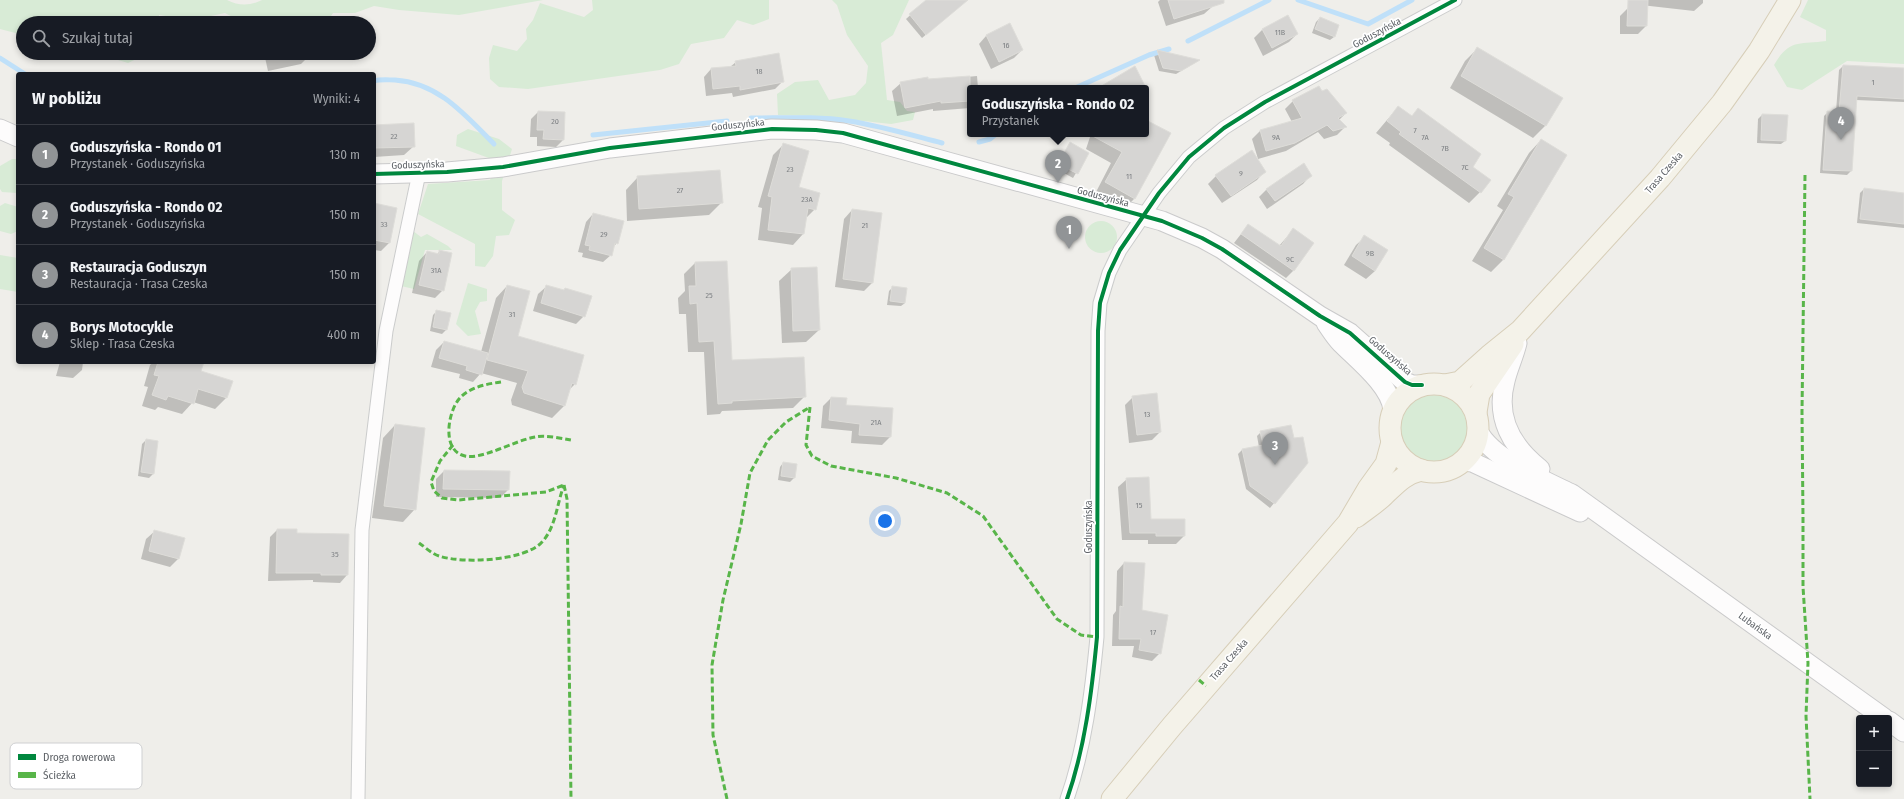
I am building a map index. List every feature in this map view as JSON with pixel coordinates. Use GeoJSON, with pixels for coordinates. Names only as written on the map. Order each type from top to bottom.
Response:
{"type":"FeatureCollection","features":[{"type":"Feature","properties":{"kind":"main road","name":"Trasa Czeska"},"geometry":{"type":"LineString","coordinates":[[1445,385],[1460,382],[1520,331],[1660,178],[1696,136],[1759,51],[1790,0]]}},
{"type":"Feature","properties":{"kind":"main road","name":"Trasa Czeska"},"geometry":{"type":"LineString","coordinates":[[1477,422],[1479,394],[1501,364],[1520,331]]}},
{"type":"Feature","properties":{"kind":"main road"},"geometry":{"type":"LineString","coordinates":[[1422,385],[1445,385],[1464,395],[1477,422],[1474,447],[1464,461],[1444,472],[1421,470],[1411,466],[1403,460],[1392,442],[1390,426],[1393,410],[1402,397],[1408,392],[1422,385]]}},
{"type":"Feature","properties":{"kind":"main road","name":"Trasa Czeska"},"geometry":{"type":"LineString","coordinates":[[1112,799],[1175,722],[1348,523],[1368,489],[1386,464],[1392,442]]}},
{"type":"Feature","properties":{"kind":"main road","name":"Trasa Czeska"},"geometry":{"type":"LineString","coordinates":[[1348,523],[1384,496],[1401,478],[1421,470]]}},
{"type":"Feature","properties":{"kind":"street","name":"Goduszyńska"},"geometry":{"type":"LineString","coordinates":[[1068,799],[1085,730],[1093,678],[1097,637],[1098,331],[1100,303],[1114,261],[1168,181],[1189,157],[1224,128],[1265,102],[1455,0]]}},
{"type":"Feature","properties":{"kind":"street"},"geometry":{"type":"LineString","coordinates":[[0,129],[16,136]]}},
{"type":"Feature","properties":{"kind":"street","name":"Goduszyńska"},"geometry":{"type":"LineString","coordinates":[[376,174],[419,173],[503,167],[610,148],[772,130],[816,130],[869,139],[1181,228],[1202,238],[1256,271],[1320,316],[1350,333],[1405,382],[1422,385]]}},
{"type":"Feature","properties":{"kind":"street"},"geometry":{"type":"LineString","coordinates":[[358,799],[362,530],[386,332],[419,173]]}},
{"type":"Feature","properties":{"kind":"street","name":"Goduszyńska"},"geometry":{"type":"LineString","coordinates":[[1320,316],[1340,341],[1362,363],[1390,397],[1393,410]]}},
{"type":"Feature","properties":{"kind":"street"},"geometry":{"type":"LineString","coordinates":[[1520,331],[1514,358],[1504,381],[1502,406],[1507,430],[1520,452],[1572,494]]}},
{"type":"Feature","properties":{"kind":"street","name":"Lubańska"},"geometry":{"type":"LineString","coordinates":[[1477,422],[1486,444],[1511,462],[1572,494],[1880,715]]}},
{"type":"Feature","properties":{"kind":"street","name":"Lubańska"},"geometry":{"type":"LineString","coordinates":[[1464,461],[1483,467],[1625,533]]}},
{"type":"Feature","properties":{"kind":"street"},"geometry":{"type":"LineString","coordinates":[[1892,723],[1904,732]]}},
{"type":"Feature","properties":{"kind":"green space"},"geometry":{"type":"Polygon","coordinates":[[[0,0],[227,0],[244,4],[262,0],[543,0],[459,15],[399,10],[374,6],[355,13],[333,13],[331,16],[231,16],[225,13],[211,16],[16,16],[16,33],[0,29],[0,0]]]}},
{"type":"Feature","properties":{"kind":"green space"},"geometry":{"type":"Polygon","coordinates":[[[592,0],[769,0],[769,19],[753,25],[737,20],[724,38],[691,44],[679,64],[660,70],[528,89],[499,87],[490,79],[489,58],[493,45],[517,51],[527,39],[526,29],[533,20],[540,3],[584,17],[593,10],[592,0]]]}},
{"type":"Feature","properties":{"kind":"green space"},"geometry":{"type":"Polygon","coordinates":[[[832,0],[909,0],[893,35],[881,43],[887,100],[900,102],[907,111],[915,112],[913,120],[891,124],[817,116],[778,115],[777,94],[795,82],[818,80],[829,100],[855,95],[866,83],[868,66],[847,35],[837,5],[832,0]]]}},
{"type":"Feature","properties":{"kind":"green space"},"geometry":{"type":"Polygon","coordinates":[[[1808,0],[1904,0],[1904,64],[1847,61],[1802,90],[1787,87],[1774,65],[1785,50],[1796,44],[1826,41],[1826,30],[1800,17],[1808,0]]]}},
{"type":"Feature","properties":{"kind":"green space"},"geometry":{"type":"Polygon","coordinates":[[[118,60],[134,60],[128,63],[118,60]]]}},
{"type":"Feature","properties":{"kind":"green space"},"geometry":{"type":"Polygon","coordinates":[[[468,129],[499,139],[512,149],[502,181],[502,210],[515,220],[509,235],[496,236],[493,256],[485,267],[475,266],[475,244],[418,214],[428,184],[490,180],[497,161],[456,146],[457,135],[468,129]]]}},
{"type":"Feature","properties":{"kind":"green space"},"geometry":{"type":"Polygon","coordinates":[[[12,159],[16,159],[16,193],[2,192],[0,189],[0,166],[12,159]]]}},
{"type":"Feature","properties":{"kind":"green space"},"geometry":{"type":"Polygon","coordinates":[[[5,203],[16,206],[16,232],[11,234],[0,231],[0,206],[5,203]]]}},
{"type":"Feature","properties":{"kind":"green space"},"geometry":{"type":"Polygon","coordinates":[[[1098,221],[1104,221],[1114,228],[1117,237],[1116,243],[1110,250],[1104,253],[1098,253],[1088,246],[1085,240],[1085,234],[1092,224],[1098,221]]]}},
{"type":"Feature","properties":{"kind":"green space"},"geometry":{"type":"Polygon","coordinates":[[[413,231],[421,237],[427,234],[448,246],[452,250],[425,250],[414,289],[401,286],[413,231]]]}},
{"type":"Feature","properties":{"kind":"green space"},"geometry":{"type":"Polygon","coordinates":[[[0,255],[16,258],[16,292],[0,289],[0,255]]]}},
{"type":"Feature","properties":{"kind":"green space"},"geometry":{"type":"Polygon","coordinates":[[[468,283],[487,289],[487,301],[480,302],[475,311],[481,334],[468,336],[456,324],[468,283]]]}},
{"type":"Feature","properties":{"kind":"green space"},"geometry":{"type":"Polygon","coordinates":[[[1434,395],[1447,398],[1458,405],[1465,416],[1468,429],[1465,442],[1458,453],[1447,460],[1434,463],[1421,460],[1410,453],[1403,442],[1400,429],[1403,416],[1410,405],[1421,398],[1434,395]]]}},
{"type":"Feature","properties":{"kind":"building"},"geometry":{"type":"Polygon","coordinates":[[[926,0],[968,0],[926,35],[909,14],[926,0]]]}},
{"type":"Feature","properties":{"kind":"building"},"geometry":{"type":"Polygon","coordinates":[[[1168,0],[1224,0],[1224,3],[1174,19],[1168,0]]]}},
{"type":"Feature","properties":{"kind":"building"},"geometry":{"type":"Polygon","coordinates":[[[1628,0],[1648,0],[1647,26],[1627,26],[1628,0]]]}},
{"type":"Feature","properties":{"kind":"building"},"geometry":{"type":"Polygon","coordinates":[[[1288,15],[1298,34],[1272,48],[1262,29],[1288,15]]]}},
{"type":"Feature","properties":{"kind":"building"},"geometry":{"type":"Polygon","coordinates":[[[1320,17],[1339,25],[1335,37],[1315,29],[1320,17]]]}},
{"type":"Feature","properties":{"kind":"building"},"geometry":{"type":"Polygon","coordinates":[[[1010,23],[1023,50],[999,62],[986,35],[1010,23]]]}},
{"type":"Feature","properties":{"kind":"building"},"geometry":{"type":"Polygon","coordinates":[[[1477,47],[1563,98],[1546,126],[1461,76],[1477,47]]]}},
{"type":"Feature","properties":{"kind":"building"},"geometry":{"type":"Polygon","coordinates":[[[1157,50],[1200,60],[1181,71],[1163,68],[1157,50]]]}},
{"type":"Feature","properties":{"kind":"building"},"geometry":{"type":"Polygon","coordinates":[[[779,53],[784,82],[740,90],[740,86],[713,89],[711,68],[736,66],[735,61],[779,53]]]}},
{"type":"Feature","properties":{"kind":"building"},"geometry":{"type":"Polygon","coordinates":[[[1843,65],[1904,68],[1904,99],[1857,96],[1852,171],[1823,170],[1827,111],[1839,112],[1843,65]]]}},
{"type":"Feature","properties":{"kind":"building"},"geometry":{"type":"Polygon","coordinates":[[[1135,66],[1144,85],[1103,85],[1135,66]]]}},
{"type":"Feature","properties":{"kind":"building"},"geometry":{"type":"Polygon","coordinates":[[[970,76],[970,85],[967,85],[967,101],[941,103],[941,101],[905,108],[900,82],[928,77],[928,79],[970,76]]]}},
{"type":"Feature","properties":{"kind":"building"},"geometry":{"type":"Polygon","coordinates":[[[1319,86],[1322,91],[1327,89],[1347,113],[1338,118],[1347,127],[1333,131],[1327,125],[1295,143],[1266,151],[1260,130],[1302,118],[1292,100],[1319,86]]]}},
{"type":"Feature","properties":{"kind":"building"},"geometry":{"type":"Polygon","coordinates":[[[1398,106],[1412,116],[1418,108],[1481,154],[1473,167],[1491,180],[1481,193],[1399,134],[1401,132],[1387,121],[1398,106]]]}},
{"type":"Feature","properties":{"kind":"building"},"geometry":{"type":"Polygon","coordinates":[[[538,111],[565,112],[564,140],[543,139],[544,130],[537,130],[538,111]]]}},
{"type":"Feature","properties":{"kind":"building"},"geometry":{"type":"Polygon","coordinates":[[[1762,114],[1788,115],[1786,141],[1761,140],[1762,114]]]}},
{"type":"Feature","properties":{"kind":"building"},"geometry":{"type":"Polygon","coordinates":[[[1149,122],[1171,133],[1135,199],[1105,182],[1122,152],[1094,137],[1149,137],[1149,122]]]}},
{"type":"Feature","properties":{"kind":"building"},"geometry":{"type":"Polygon","coordinates":[[[414,123],[415,147],[376,148],[376,125],[414,123]]]}},
{"type":"Feature","properties":{"kind":"building"},"geometry":{"type":"Polygon","coordinates":[[[1541,139],[1567,155],[1504,260],[1484,248],[1514,197],[1508,194],[1541,139]]]}},
{"type":"Feature","properties":{"kind":"building"},"geometry":{"type":"Polygon","coordinates":[[[1070,142],[1089,153],[1078,174],[1058,164],[1070,142]]]}},
{"type":"Feature","properties":{"kind":"building"},"geometry":{"type":"Polygon","coordinates":[[[783,143],[809,151],[799,187],[820,193],[816,210],[808,208],[804,234],[768,230],[772,197],[768,196],[783,143]]]}},
{"type":"Feature","properties":{"kind":"building"},"geometry":{"type":"Polygon","coordinates":[[[1252,150],[1266,172],[1231,196],[1215,175],[1252,150]]]}},
{"type":"Feature","properties":{"kind":"building"},"geometry":{"type":"Polygon","coordinates":[[[1304,163],[1312,176],[1275,201],[1266,189],[1304,163]]]}},
{"type":"Feature","properties":{"kind":"building"},"geometry":{"type":"Polygon","coordinates":[[[720,170],[723,203],[639,209],[637,176],[720,170]]]}},
{"type":"Feature","properties":{"kind":"building"},"geometry":{"type":"Polygon","coordinates":[[[1864,188],[1904,193],[1904,224],[1860,219],[1864,188]]]}},
{"type":"Feature","properties":{"kind":"building"},"geometry":{"type":"Polygon","coordinates":[[[376,203],[397,208],[390,243],[376,240],[376,203]]]}},
{"type":"Feature","properties":{"kind":"building"},"geometry":{"type":"Polygon","coordinates":[[[852,209],[882,213],[873,283],[843,279],[852,209]]]}},
{"type":"Feature","properties":{"kind":"building"},"geometry":{"type":"Polygon","coordinates":[[[593,213],[624,221],[618,244],[615,243],[612,256],[589,250],[590,246],[585,245],[593,213]]]}},
{"type":"Feature","properties":{"kind":"building"},"geometry":{"type":"Polygon","coordinates":[[[1248,224],[1281,246],[1293,228],[1314,243],[1294,271],[1241,234],[1248,224]]]}},
{"type":"Feature","properties":{"kind":"building"},"geometry":{"type":"Polygon","coordinates":[[[1364,235],[1388,250],[1375,271],[1352,256],[1364,235]]]}},
{"type":"Feature","properties":{"kind":"building"},"geometry":{"type":"Polygon","coordinates":[[[439,250],[452,253],[444,291],[419,285],[427,251],[439,254],[439,250]]]}},
{"type":"Feature","properties":{"kind":"building"},"geometry":{"type":"Polygon","coordinates":[[[727,261],[732,360],[804,357],[806,397],[732,401],[732,403],[718,404],[714,341],[699,342],[697,303],[690,304],[689,286],[696,286],[695,262],[727,261]]]}},
{"type":"Feature","properties":{"kind":"building"},"geometry":{"type":"Polygon","coordinates":[[[817,267],[820,330],[793,331],[791,268],[817,267]]]}},
{"type":"Feature","properties":{"kind":"building"},"geometry":{"type":"Polygon","coordinates":[[[507,285],[530,291],[518,336],[584,355],[576,385],[572,383],[565,406],[524,393],[522,387],[528,371],[487,360],[507,285]]]}},
{"type":"Feature","properties":{"kind":"building"},"geometry":{"type":"Polygon","coordinates":[[[546,285],[564,290],[565,288],[592,296],[585,317],[541,303],[546,285]]]}},
{"type":"Feature","properties":{"kind":"building"},"geometry":{"type":"Polygon","coordinates":[[[892,286],[907,288],[905,303],[890,301],[892,286]]]}},
{"type":"Feature","properties":{"kind":"building"},"geometry":{"type":"Polygon","coordinates":[[[436,310],[451,313],[447,330],[433,327],[436,310]]]}},
{"type":"Feature","properties":{"kind":"building"},"geometry":{"type":"Polygon","coordinates":[[[444,341],[488,353],[482,375],[466,370],[467,366],[439,358],[444,341]]]}},
{"type":"Feature","properties":{"kind":"building"},"geometry":{"type":"Polygon","coordinates":[[[157,364],[203,364],[201,371],[233,381],[227,398],[198,389],[194,404],[168,396],[166,400],[152,395],[159,376],[154,375],[157,364]]]}},
{"type":"Feature","properties":{"kind":"building"},"geometry":{"type":"Polygon","coordinates":[[[1157,393],[1161,432],[1137,435],[1132,396],[1157,393]]]}},
{"type":"Feature","properties":{"kind":"building"},"geometry":{"type":"Polygon","coordinates":[[[831,397],[847,398],[846,405],[893,408],[891,437],[859,435],[860,424],[829,420],[831,397]]]}},
{"type":"Feature","properties":{"kind":"building"},"geometry":{"type":"Polygon","coordinates":[[[395,424],[425,428],[416,510],[384,506],[395,424]]]}},
{"type":"Feature","properties":{"kind":"building"},"geometry":{"type":"Polygon","coordinates":[[[1291,425],[1294,438],[1303,437],[1308,463],[1275,504],[1250,486],[1242,449],[1263,445],[1260,431],[1291,425]]]}},
{"type":"Feature","properties":{"kind":"building"},"geometry":{"type":"Polygon","coordinates":[[[146,439],[158,441],[154,474],[141,472],[146,439]]]}},
{"type":"Feature","properties":{"kind":"building"},"geometry":{"type":"Polygon","coordinates":[[[783,462],[797,464],[795,478],[781,476],[783,462]]]}},
{"type":"Feature","properties":{"kind":"building"},"geometry":{"type":"Polygon","coordinates":[[[444,470],[510,471],[509,490],[443,489],[444,470]]]}},
{"type":"Feature","properties":{"kind":"building"},"geometry":{"type":"Polygon","coordinates":[[[1149,477],[1151,519],[1185,519],[1185,536],[1156,536],[1156,533],[1130,533],[1126,478],[1149,477]]]}},
{"type":"Feature","properties":{"kind":"building"},"geometry":{"type":"Polygon","coordinates":[[[277,529],[297,529],[297,533],[349,534],[348,575],[321,575],[321,573],[276,573],[277,529]]]}},
{"type":"Feature","properties":{"kind":"building"},"geometry":{"type":"Polygon","coordinates":[[[154,530],[185,538],[179,559],[149,551],[154,530]]]}},
{"type":"Feature","properties":{"kind":"building"},"geometry":{"type":"Polygon","coordinates":[[[1124,562],[1145,563],[1142,610],[1168,615],[1161,654],[1139,650],[1141,639],[1119,639],[1120,606],[1123,607],[1124,562]]]}},
{"type":"Feature","properties":{"kind":"waterway"},"geometry":{"type":"LineString","coordinates":[[1188,41],[1269,0]]}},
{"type":"Feature","properties":{"kind":"waterway"},"geometry":{"type":"LineString","coordinates":[[1298,0],[1368,24],[1412,0]]}},
{"type":"Feature","properties":{"kind":"waterway"},"geometry":{"type":"LineString","coordinates":[[1082,85],[1149,55],[1169,49]]}},
{"type":"Feature","properties":{"kind":"waterway"},"geometry":{"type":"LineString","coordinates":[[0,58],[22,72]]}},
{"type":"Feature","properties":{"kind":"waterway"},"geometry":{"type":"LineString","coordinates":[[376,81],[395,80],[411,82],[425,87],[450,102],[494,144]]}},
{"type":"Feature","properties":{"kind":"waterway"},"geometry":{"type":"LineString","coordinates":[[751,118],[837,119],[884,128],[942,143]]}},
{"type":"Feature","properties":{"kind":"waterway"},"geometry":{"type":"LineString","coordinates":[[593,135],[727,121]]}},
{"type":"Feature","properties":{"kind":"waterway"},"geometry":{"type":"LineString","coordinates":[[979,142],[992,137]]}},
{"type":"Feature","properties":{"kind":"marked path"},"geometry":{"type":"LineString","coordinates":[[1805,175],[1802,412],[1803,587],[1808,663],[1806,716],[1810,799]]}},
{"type":"Feature","properties":{"kind":"marked path"},"geometry":{"type":"LineString","coordinates":[[501,382],[484,385],[473,389],[463,395],[455,405],[449,430],[452,447],[457,453],[465,456],[490,453],[539,436],[571,440]]}},
{"type":"Feature","properties":{"kind":"marked path"},"geometry":{"type":"LineString","coordinates":[[810,407],[806,445],[812,456],[831,466],[896,478],[947,493],[983,516],[1057,619],[1081,635],[1097,637]]}},
{"type":"Feature","properties":{"kind":"marked path"},"geometry":{"type":"LineString","coordinates":[[727,799],[713,735],[712,665],[723,600],[741,524],[750,473],[768,440],[786,422],[810,407]]}},
{"type":"Feature","properties":{"kind":"marked path"},"geometry":{"type":"LineString","coordinates":[[453,445],[440,461],[431,482],[434,491],[442,498],[458,500],[546,492],[564,485]]}},
{"type":"Feature","properties":{"kind":"marked path"},"geometry":{"type":"LineString","coordinates":[[564,485],[567,499],[571,799]]}},
{"type":"Feature","properties":{"kind":"marked path"},"geometry":{"type":"LineString","coordinates":[[419,543],[436,555],[463,560],[493,559],[522,553],[534,548],[547,536],[553,522],[564,485]]}},
{"type":"Feature","properties":{"kind":"marked path"},"geometry":{"type":"LineString","coordinates":[[1199,680],[1206,686]]}},
{"type":"Feature","properties":{"kind":"cycle path"},"geometry":{"type":"LineString","coordinates":[[1067,799],[1079,760],[1087,719],[1097,637],[1098,331],[1100,303],[1109,273],[1120,250],[1159,193],[1189,157],[1224,128],[1265,102],[1455,0]]}},
{"type":"Feature","properties":{"kind":"cycle path"},"geometry":{"type":"LineString","coordinates":[[376,174],[447,172],[503,167],[610,148],[772,129],[816,130],[843,133],[1162,221],[1202,238],[1222,249],[1320,316],[1350,333],[1405,382],[1412,385],[1422,385]]}},
{"type":"Feature","properties":{"kind":"place","name":"Borys Motocykle"},"geometry":{"type":"Point","coordinates":[1841,140]}},
{"type":"Feature","properties":{"kind":"place","name":"Goduszyńska - Rondo 02"},"geometry":{"type":"Point","coordinates":[1058,183]}},
{"type":"Feature","properties":{"kind":"place","name":"Goduszyńska - Rondo 01"},"geometry":{"type":"Point","coordinates":[1069,249]}},
{"type":"Feature","properties":{"kind":"place","name":"Restauracja Goduszyn"},"geometry":{"type":"Point","coordinates":[1275,465]}}]}
